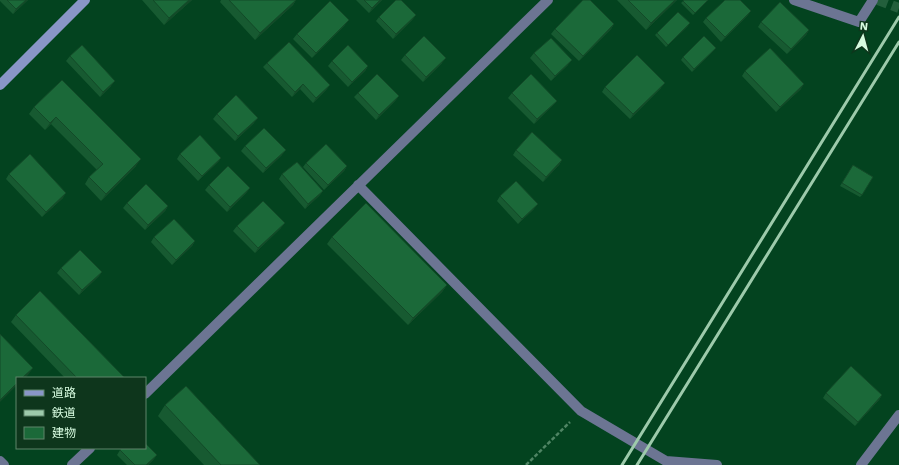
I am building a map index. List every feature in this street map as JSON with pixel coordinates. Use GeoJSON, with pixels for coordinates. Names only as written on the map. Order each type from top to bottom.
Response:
{"type":"FeatureCollection","features":[{"type":"Feature","properties":{"kind":"street"},"geometry":{"type":"LineString","coordinates":[[0,85],[85,0]]}},
{"type":"Feature","properties":{"kind":"street"},"geometry":{"type":"LineString","coordinates":[[146,393],[548,0]]}},
{"type":"Feature","properties":{"kind":"street"},"geometry":{"type":"LineString","coordinates":[[794,0],[859,22],[873,0]]}},
{"type":"Feature","properties":{"kind":"street"},"geometry":{"type":"LineString","coordinates":[[358,186],[581,411],[666,461],[717,465]]}},
{"type":"Feature","properties":{"kind":"street"},"geometry":{"type":"LineString","coordinates":[[861,465],[899,415]]}},
{"type":"Feature","properties":{"kind":"street"},"geometry":{"type":"LineString","coordinates":[[72,465],[89,449]]}},
{"type":"Feature","properties":{"kind":"street"},"geometry":{"type":"LineString","coordinates":[[0,460],[4,465]]}},
{"type":"Feature","properties":{"kind":"path"},"geometry":{"type":"LineString","coordinates":[[526,465],[581,411]]}},
{"type":"Feature","properties":{"kind":"building"},"geometry":{"type":"Polygon","coordinates":[[[7,0],[26,0],[16,9],[7,0]]]}},
{"type":"Feature","properties":{"kind":"building"},"geometry":{"type":"Polygon","coordinates":[[[153,0],[189,0],[169,18],[153,0]]]}},
{"type":"Feature","properties":{"kind":"building"},"geometry":{"type":"Polygon","coordinates":[[[229,0],[296,0],[260,33],[229,0]]]}},
{"type":"Feature","properties":{"kind":"building"},"geometry":{"type":"Polygon","coordinates":[[[364,0],[380,0],[372,8],[364,0]]]}},
{"type":"Feature","properties":{"kind":"building"},"geometry":{"type":"Polygon","coordinates":[[[396,0],[401,0],[416,15],[396,34],[379,17],[396,0]]]}},
{"type":"Feature","properties":{"kind":"building"},"geometry":{"type":"Polygon","coordinates":[[[583,0],[590,0],[614,24],[583,56],[555,29],[583,0]]]}},
{"type":"Feature","properties":{"kind":"building"},"geometry":{"type":"Polygon","coordinates":[[[628,0],[675,0],[651,23],[628,0]]]}},
{"type":"Feature","properties":{"kind":"building"},"geometry":{"type":"Polygon","coordinates":[[[708,0],[695,13],[683,1],[708,0]]]}},
{"type":"Feature","properties":{"kind":"building"},"geometry":{"type":"Polygon","coordinates":[[[725,0],[740,0],[751,11],[725,37],[706,18],[725,0]]]}},
{"type":"Feature","properties":{"kind":"building"},"geometry":{"type":"Polygon","coordinates":[[[330,1],[349,20],[316,53],[297,34],[330,1]]]}},
{"type":"Feature","properties":{"kind":"building"},"geometry":{"type":"Polygon","coordinates":[[[780,2],[809,30],[791,49],[761,22],[780,2]]]}},
{"type":"Feature","properties":{"kind":"building"},"geometry":{"type":"Polygon","coordinates":[[[678,12],[690,23],[668,45],[657,33],[678,12]]]}},
{"type":"Feature","properties":{"kind":"building"},"geometry":{"type":"Polygon","coordinates":[[[424,36],[446,58],[426,77],[405,55],[424,36]]]}},
{"type":"Feature","properties":{"kind":"building"},"geometry":{"type":"Polygon","coordinates":[[[704,36],[716,48],[694,69],[683,57],[704,36]]]}},
{"type":"Feature","properties":{"kind":"building"},"geometry":{"type":"Polygon","coordinates":[[[551,38],[572,60],[555,76],[534,53],[551,38]]]}},
{"type":"Feature","properties":{"kind":"building"},"geometry":{"type":"Polygon","coordinates":[[[289,42],[330,85],[316,98],[303,84],[295,92],[267,63],[289,42]]]}},
{"type":"Feature","properties":{"kind":"building"},"geometry":{"type":"Polygon","coordinates":[[[82,45],[115,81],[103,92],[70,56],[82,45]]]}},
{"type":"Feature","properties":{"kind":"building"},"geometry":{"type":"Polygon","coordinates":[[[348,45],[368,66],[352,82],[332,61],[348,45]]]}},
{"type":"Feature","properties":{"kind":"building"},"geometry":{"type":"Polygon","coordinates":[[[770,48],[804,84],[780,107],[745,71],[770,48]]]}},
{"type":"Feature","properties":{"kind":"building"},"geometry":{"type":"Polygon","coordinates":[[[637,55],[665,83],[633,114],[605,87],[637,55]]]}},
{"type":"Feature","properties":{"kind":"building"},"geometry":{"type":"Polygon","coordinates":[[[377,74],[399,96],[379,115],[358,93],[377,74]]]}},
{"type":"Feature","properties":{"kind":"building"},"geometry":{"type":"Polygon","coordinates":[[[531,74],[557,101],[537,119],[512,93],[531,74]]]}},
{"type":"Feature","properties":{"kind":"building"},"geometry":{"type":"Polygon","coordinates":[[[62,80],[141,159],[106,194],[89,177],[103,164],[56,117],[50,123],[34,107],[62,80]]]}},
{"type":"Feature","properties":{"kind":"building"},"geometry":{"type":"Polygon","coordinates":[[[236,95],[258,118],[238,136],[217,114],[236,95]]]}},
{"type":"Feature","properties":{"kind":"building"},"geometry":{"type":"Polygon","coordinates":[[[264,128],[286,150],[266,168],[245,146],[264,128]]]}},
{"type":"Feature","properties":{"kind":"building"},"geometry":{"type":"Polygon","coordinates":[[[532,132],[562,160],[546,177],[516,150],[532,132]]]}},
{"type":"Feature","properties":{"kind":"building"},"geometry":{"type":"Polygon","coordinates":[[[200,135],[221,158],[202,176],[180,154],[200,135]]]}},
{"type":"Feature","properties":{"kind":"building"},"geometry":{"type":"Polygon","coordinates":[[[326,144],[347,166],[328,185],[306,163],[326,144]]]}},
{"type":"Feature","properties":{"kind":"building"},"geometry":{"type":"Polygon","coordinates":[[[30,154],[66,193],[46,212],[9,174],[30,154]]]}},
{"type":"Feature","properties":{"kind":"building"},"geometry":{"type":"Polygon","coordinates":[[[297,162],[323,191],[308,204],[282,174],[297,162]]]}},
{"type":"Feature","properties":{"kind":"building"},"geometry":{"type":"Polygon","coordinates":[[[853,165],[873,177],[862,195],[842,183],[853,165]]]}},
{"type":"Feature","properties":{"kind":"building"},"geometry":{"type":"Polygon","coordinates":[[[228,166],[250,188],[230,207],[209,185],[228,166]]]}},
{"type":"Feature","properties":{"kind":"building"},"geometry":{"type":"Polygon","coordinates":[[[516,181],[538,204],[522,219],[500,196],[516,181]]]}},
{"type":"Feature","properties":{"kind":"building"},"geometry":{"type":"Polygon","coordinates":[[[146,184],[168,206],[148,225],[127,203],[146,184]]]}},
{"type":"Feature","properties":{"kind":"building"},"geometry":{"type":"Polygon","coordinates":[[[263,201],[285,223],[258,248],[237,226],[263,201]]]}},
{"type":"Feature","properties":{"kind":"building"},"geometry":{"type":"Polygon","coordinates":[[[366,203],[447,285],[413,318],[332,237],[366,203]]]}},
{"type":"Feature","properties":{"kind":"building"},"geometry":{"type":"Polygon","coordinates":[[[174,219],[195,241],[176,260],[154,237],[174,219]]]}},
{"type":"Feature","properties":{"kind":"building"},"geometry":{"type":"Polygon","coordinates":[[[80,250],[102,272],[82,290],[61,268],[80,250]]]}},
{"type":"Feature","properties":{"kind":"building"},"geometry":{"type":"Polygon","coordinates":[[[40,291],[124,377],[76,377],[16,315],[40,291]]]}},
{"type":"Feature","properties":{"kind":"building"},"geometry":{"type":"Polygon","coordinates":[[[0,334],[33,368],[23,377],[16,377],[16,384],[0,400],[0,334]]]}},
{"type":"Feature","properties":{"kind":"building"},"geometry":{"type":"Polygon","coordinates":[[[851,366],[882,395],[858,422],[826,393],[851,366]]]}},
{"type":"Feature","properties":{"kind":"building"},"geometry":{"type":"Polygon","coordinates":[[[186,386],[260,465],[221,465],[165,405],[186,386]]]}},
{"type":"Feature","properties":{"kind":"building"},"geometry":{"type":"Polygon","coordinates":[[[146,444],[157,455],[146,465],[135,465],[120,450],[146,449],[146,444]]]}},
{"type":"Feature","properties":{"kind":"tunnel"},"geometry":{"type":"LineString","coordinates":[[878,0],[899,8]]}},
{"type":"Feature","properties":{"kind":"railway"},"geometry":{"type":"LineString","coordinates":[[622,465],[899,17]]}},
{"type":"Feature","properties":{"kind":"railway"},"geometry":{"type":"LineString","coordinates":[[637,465],[899,42]]}}]}
